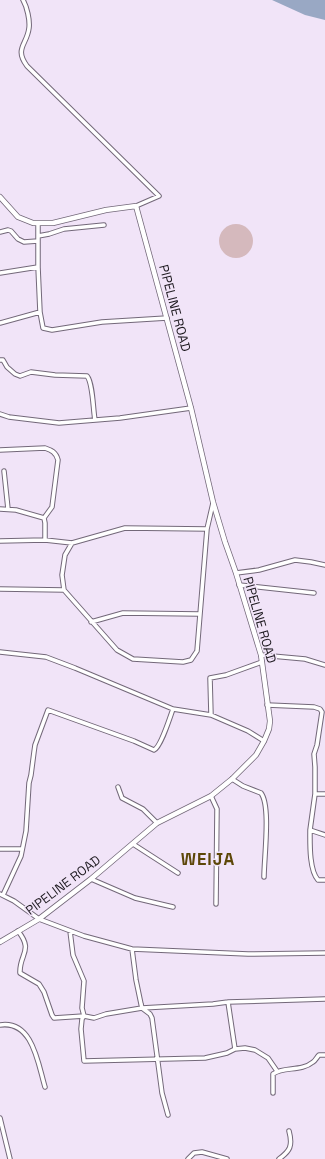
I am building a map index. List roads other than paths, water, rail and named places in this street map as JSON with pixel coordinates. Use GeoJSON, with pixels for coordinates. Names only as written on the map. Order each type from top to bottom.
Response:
{"type":"FeatureCollection","features":[{"type":"Feature","properties":{"kind":"street"},"geometry":{"type":"LineString","coordinates":[[0,197],[18,217],[33,223],[53,223],[106,210],[136,206],[159,196],[33,72],[22,59],[22,45],[29,28],[29,18],[23,0]]}},
{"type":"Feature","properties":{"kind":"street","name":"PIPELINE ROAD"},"geometry":{"type":"LineString","coordinates":[[0,942],[39,919],[91,879],[157,823],[211,796],[232,779],[256,755],[269,729],[270,722],[261,655],[213,502],[191,408],[136,206]]}},
{"type":"Feature","properties":{"kind":"street"},"geometry":{"type":"LineString","coordinates":[[38,223],[40,312],[43,328],[52,330],[102,322],[166,318]]}},
{"type":"Feature","properties":{"kind":"street"},"geometry":{"type":"LineString","coordinates":[[38,236],[64,229],[104,225]]}},
{"type":"Feature","properties":{"kind":"street"},"geometry":{"type":"LineString","coordinates":[[0,232],[8,230],[11,231],[18,239],[24,242],[38,241]]}},
{"type":"Feature","properties":{"kind":"street"},"geometry":{"type":"LineString","coordinates":[[0,272],[38,267]]}},
{"type":"Feature","properties":{"kind":"street"},"geometry":{"type":"LineString","coordinates":[[0,323],[40,312]]}},
{"type":"Feature","properties":{"kind":"street"},"geometry":{"type":"LineString","coordinates":[[0,360],[3,360],[14,374],[20,376],[31,372],[55,375],[87,376],[90,384],[95,420]]}},
{"type":"Feature","properties":{"kind":"street"},"geometry":{"type":"LineString","coordinates":[[0,414],[9,417],[53,423],[120,418],[191,408]]}},
{"type":"Feature","properties":{"kind":"street"},"geometry":{"type":"LineString","coordinates":[[0,450],[45,448],[52,450],[57,456],[58,460],[52,507],[44,518],[45,540]]}},
{"type":"Feature","properties":{"kind":"street"},"geometry":{"type":"LineString","coordinates":[[4,471],[8,509]]}},
{"type":"Feature","properties":{"kind":"street"},"geometry":{"type":"LineString","coordinates":[[72,543],[65,555],[62,575],[64,590],[117,650],[133,659],[183,662],[191,660],[197,651],[207,529],[213,502]]}},
{"type":"Feature","properties":{"kind":"street"},"geometry":{"type":"LineString","coordinates":[[0,508],[16,510],[44,518]]}},
{"type":"Feature","properties":{"kind":"street"},"geometry":{"type":"LineString","coordinates":[[0,541],[45,540],[72,543],[125,528],[207,529]]}},
{"type":"Feature","properties":{"kind":"street"},"geometry":{"type":"LineString","coordinates":[[236,573],[259,570],[295,560],[325,565]]}},
{"type":"Feature","properties":{"kind":"street"},"geometry":{"type":"LineString","coordinates":[[239,585],[314,593]]}},
{"type":"Feature","properties":{"kind":"street"},"geometry":{"type":"LineString","coordinates":[[0,589],[64,590]]}},
{"type":"Feature","properties":{"kind":"street"},"geometry":{"type":"LineString","coordinates":[[91,622],[123,613],[199,614]]}},
{"type":"Feature","properties":{"kind":"street"},"geometry":{"type":"LineString","coordinates":[[0,652],[46,657],[173,709],[211,715],[248,731],[264,741]]}},
{"type":"Feature","properties":{"kind":"street"},"geometry":{"type":"LineString","coordinates":[[261,655],[305,659],[325,665]]}},
{"type":"Feature","properties":{"kind":"street"},"geometry":{"type":"LineString","coordinates":[[211,715],[210,678],[262,662]]}},
{"type":"Feature","properties":{"kind":"street"},"geometry":{"type":"LineString","coordinates":[[267,705],[314,707],[320,709],[322,712],[323,719],[314,754],[315,794],[310,830],[311,858],[315,877],[318,880],[325,880]]}},
{"type":"Feature","properties":{"kind":"street"},"geometry":{"type":"LineString","coordinates":[[173,709],[168,726],[162,734],[157,749],[154,750],[134,741],[48,710],[35,745],[29,783],[26,831],[22,850],[19,861],[1,895],[14,901],[39,919],[70,931],[132,949],[248,954],[325,953]]}},
{"type":"Feature","properties":{"kind":"street"},"geometry":{"type":"LineString","coordinates":[[232,779],[243,786],[261,793],[264,798],[266,820],[264,877]]}},
{"type":"Feature","properties":{"kind":"street"},"geometry":{"type":"LineString","coordinates":[[118,787],[122,798],[143,809],[157,823]]}},
{"type":"Feature","properties":{"kind":"street"},"geometry":{"type":"LineString","coordinates":[[315,794],[325,794]]}},
{"type":"Feature","properties":{"kind":"street"},"geometry":{"type":"LineString","coordinates":[[211,796],[217,809],[216,904]]}},
{"type":"Feature","properties":{"kind":"street"},"geometry":{"type":"LineString","coordinates":[[310,830],[325,834]]}},
{"type":"Feature","properties":{"kind":"street"},"geometry":{"type":"LineString","coordinates":[[133,844],[178,873]]}},
{"type":"Feature","properties":{"kind":"street"},"geometry":{"type":"LineString","coordinates":[[0,849],[22,850]]}},
{"type":"Feature","properties":{"kind":"street"},"geometry":{"type":"LineString","coordinates":[[91,879],[135,898],[173,907]]}},
{"type":"Feature","properties":{"kind":"street"},"geometry":{"type":"LineString","coordinates":[[18,931],[24,938],[26,944],[26,952],[20,967],[20,973],[39,984],[44,992],[54,1018],[84,1016],[94,1018],[106,1014],[142,1008],[228,1002],[325,999]]}},
{"type":"Feature","properties":{"kind":"street"},"geometry":{"type":"LineString","coordinates":[[70,931],[73,955],[84,981],[82,1008],[84,1016],[82,1019],[81,1029],[84,1061],[205,1058],[227,1053],[235,1049],[245,1048],[255,1050],[268,1058],[277,1071]]}},
{"type":"Feature","properties":{"kind":"street"},"geometry":{"type":"LineString","coordinates":[[132,949],[136,980],[142,1008],[150,1014],[152,1018],[162,1093],[168,1115]]}},
{"type":"Feature","properties":{"kind":"street"},"geometry":{"type":"LineString","coordinates":[[228,1002],[235,1049]]}},
{"type":"Feature","properties":{"kind":"street"},"geometry":{"type":"LineString","coordinates":[[0,1024],[17,1026],[27,1036],[31,1043],[46,1087]]}},
{"type":"Feature","properties":{"kind":"street"},"geometry":{"type":"LineString","coordinates":[[274,1093],[273,1074],[277,1071],[306,1066],[319,1055],[325,1055]]}},
{"type":"Feature","properties":{"kind":"street"},"geometry":{"type":"LineString","coordinates":[[0,1118],[10,1159]]}},
{"type":"Feature","properties":{"kind":"street"},"geometry":{"type":"LineString","coordinates":[[279,1159],[288,1152],[290,1148],[291,1144],[289,1132]]}},
{"type":"Feature","properties":{"kind":"street"},"geometry":{"type":"LineString","coordinates":[[188,1159],[194,1153],[202,1152],[227,1159]]}},
{"type":"Feature","properties":{"kind":"water"},"geometry":{"type":"Polygon","coordinates":[[[272,0],[325,0],[325,20],[305,15],[272,0]]]}},
{"type":"Feature","properties":{"kind":"district","name":"WEIJA"},"geometry":{"type":"Point","coordinates":[208,859]}}]}
